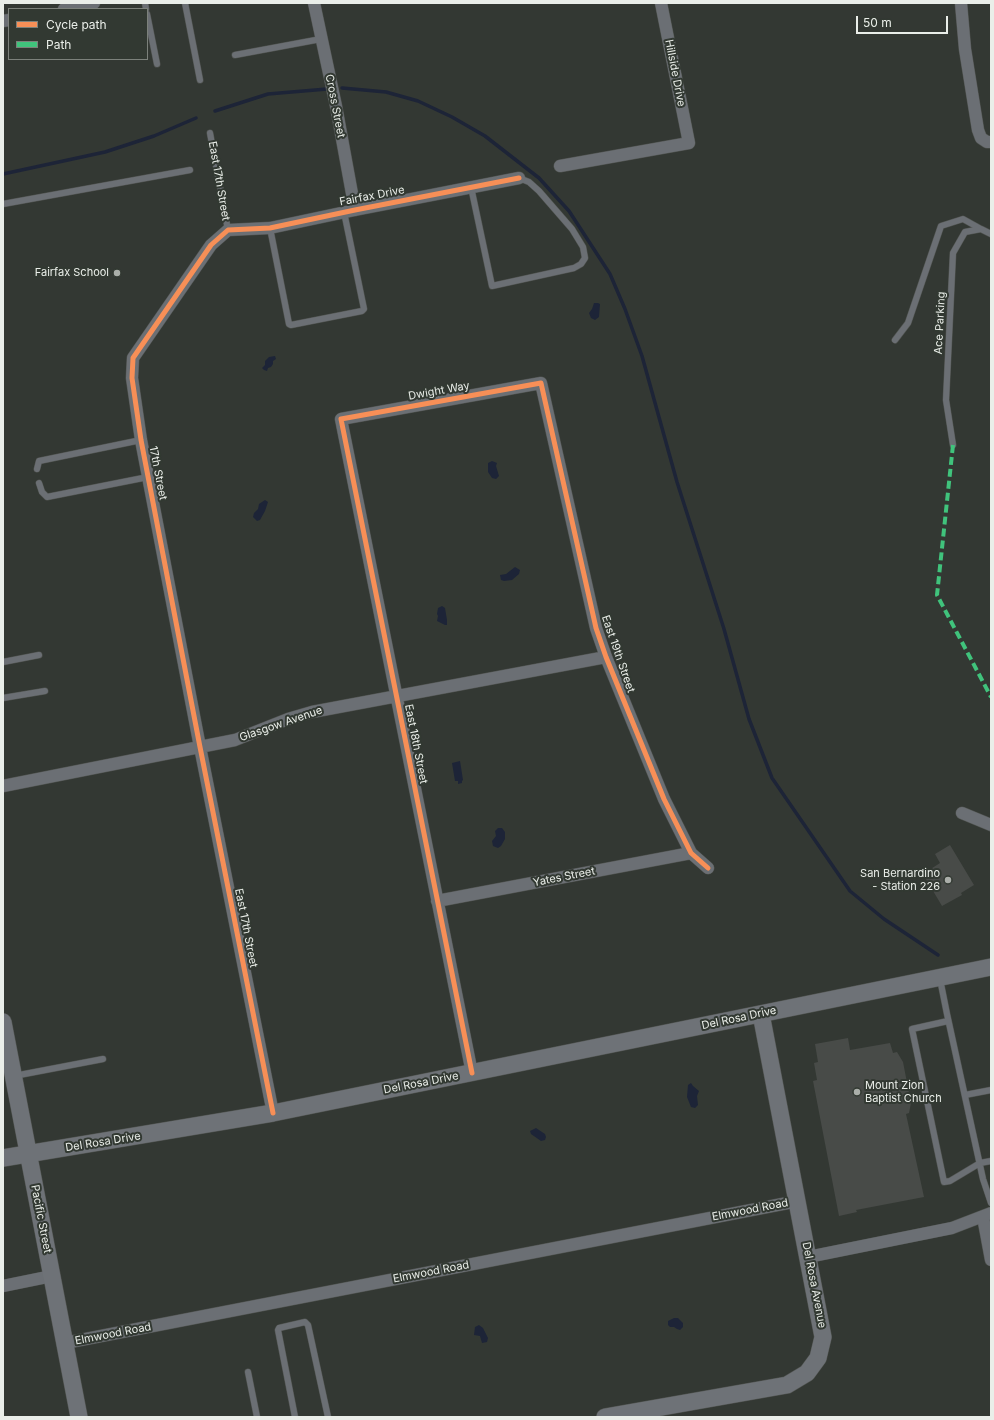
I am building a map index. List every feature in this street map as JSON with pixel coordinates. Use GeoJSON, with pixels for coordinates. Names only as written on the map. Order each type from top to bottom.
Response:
{"type":"FeatureCollection","features":[{"type":"Feature","properties":{"kind":"main road","name":"Del Rosa Drive"},"geometry":{"type":"LineString","coordinates":[[3,1158],[273,1113],[991,967]]}},
{"type":"Feature","properties":{"kind":"main road","name":"Del Rosa Avenue"},"geometry":{"type":"LineString","coordinates":[[605,1417],[667,1409],[787,1385],[807,1373],[818,1358],[823,1337],[761,1014]]}},
{"type":"Feature","properties":{"kind":"main road","name":"Pacific Street"},"geometry":{"type":"LineString","coordinates":[[3,1022],[79,1417]]}},
{"type":"Feature","properties":{"kind":"street"},"geometry":{"type":"LineString","coordinates":[[69,8],[94,3]]}},
{"type":"Feature","properties":{"kind":"street","name":"Cross Street"},"geometry":{"type":"LineString","coordinates":[[314,3],[336,106],[350,211]]}},
{"type":"Feature","properties":{"kind":"street","name":"Hillside Drive"},"geometry":{"type":"LineString","coordinates":[[560,166],[689,144],[661,3]]}},
{"type":"Feature","properties":{"kind":"street"},"geometry":{"type":"LineString","coordinates":[[961,3],[965,49],[978,130],[981,138],[987,142],[991,142]]}},
{"type":"Feature","properties":{"kind":"street","name":"Fairfax Drive"},"geometry":{"type":"LineString","coordinates":[[228,230],[270,228],[519,178]]}},
{"type":"Feature","properties":{"kind":"street","name":"17th Street"},"geometry":{"type":"LineString","coordinates":[[200,748],[148,477],[132,378],[133,358],[211,245],[228,230]]}},
{"type":"Feature","properties":{"kind":"street","name":"Dwight Way"},"geometry":{"type":"LineString","coordinates":[[340,419],[541,383]]}},
{"type":"Feature","properties":{"kind":"street","name":"East 19th Street"},"geometry":{"type":"LineString","coordinates":[[541,383],[596,628],[606,657],[664,799],[691,853],[708,868]]}},
{"type":"Feature","properties":{"kind":"street","name":"East 18th Street"},"geometry":{"type":"LineString","coordinates":[[340,419],[472,1073]]}},
{"type":"Feature","properties":{"kind":"street","name":"Glasgow Avenue"},"geometry":{"type":"LineString","coordinates":[[3,786],[235,740],[288,719],[312,712],[606,657]]}},
{"type":"Feature","properties":{"kind":"street","name":"East 17th Street"},"geometry":{"type":"LineString","coordinates":[[200,748],[273,1113]]}},
{"type":"Feature","properties":{"kind":"street"},"geometry":{"type":"LineString","coordinates":[[962,813],[987,823],[991,835]]}},
{"type":"Feature","properties":{"kind":"street","name":"Yates Street"},"geometry":{"type":"LineString","coordinates":[[437,901],[691,853]]}},
{"type":"Feature","properties":{"kind":"street","name":"Elmwood Road"},"geometry":{"type":"LineString","coordinates":[[65,1343],[798,1201]]}},
{"type":"Feature","properties":{"kind":"street"},"geometry":{"type":"LineString","coordinates":[[808,1257],[952,1228],[987,1215],[991,1260]]}},
{"type":"Feature","properties":{"kind":"street"},"geometry":{"type":"LineString","coordinates":[[3,1286],[52,1276]]}},
{"type":"Feature","properties":{"kind":"lane"},"geometry":{"type":"LineString","coordinates":[[185,3],[200,80]]}},
{"type":"Feature","properties":{"kind":"lane"},"geometry":{"type":"LineString","coordinates":[[148,19],[157,64]]}},
{"type":"Feature","properties":{"kind":"lane"},"geometry":{"type":"LineString","coordinates":[[235,55],[321,39]]}},
{"type":"Feature","properties":{"kind":"lane","name":"East 17th Street"},"geometry":{"type":"LineString","coordinates":[[210,133],[228,230]]}},
{"type":"Feature","properties":{"kind":"lane"},"geometry":{"type":"LineString","coordinates":[[3,204],[190,170]]}},
{"type":"Feature","properties":{"kind":"lane"},"geometry":{"type":"LineString","coordinates":[[471,187],[492,286],[574,268],[581,264],[585,258],[583,247],[572,229],[539,191],[528,182],[519,178]]}},
{"type":"Feature","properties":{"kind":"lane"},"geometry":{"type":"LineString","coordinates":[[270,228],[289,324],[362,311],[364,309],[350,211]]}},
{"type":"Feature","properties":{"kind":"lane"},"geometry":{"type":"LineString","coordinates":[[895,340],[908,323],[941,226],[963,219],[991,234]]}},
{"type":"Feature","properties":{"kind":"lane","name":"Ace Parking"},"geometry":{"type":"LineString","coordinates":[[953,446],[946,400],[953,253],[965,232],[981,229]]}},
{"type":"Feature","properties":{"kind":"lane"},"geometry":{"type":"LineString","coordinates":[[37,469],[40,461],[142,440]]}},
{"type":"Feature","properties":{"kind":"lane"},"geometry":{"type":"LineString","coordinates":[[40,483],[42,492],[47,497],[148,477]]}},
{"type":"Feature","properties":{"kind":"lane"},"geometry":{"type":"LineString","coordinates":[[3,662],[39,655]]}},
{"type":"Feature","properties":{"kind":"lane"},"geometry":{"type":"LineString","coordinates":[[3,698],[45,691]]}},
{"type":"Feature","properties":{"kind":"lane"},"geometry":{"type":"LineString","coordinates":[[936,978],[948,1021],[980,1163],[991,1203]]}},
{"type":"Feature","properties":{"kind":"lane"},"geometry":{"type":"LineString","coordinates":[[948,1021],[912,1029],[944,1182],[950,1181],[980,1163],[991,1161]]}},
{"type":"Feature","properties":{"kind":"lane"},"geometry":{"type":"LineString","coordinates":[[13,1076],[103,1059]]}},
{"type":"Feature","properties":{"kind":"lane"},"geometry":{"type":"LineString","coordinates":[[965,1095],[991,1090]]}},
{"type":"Feature","properties":{"kind":"lane"},"geometry":{"type":"LineString","coordinates":[[295,1417],[278,1330],[279,1328],[306,1322],[308,1325],[328,1417]]}},
{"type":"Feature","properties":{"kind":"lane"},"geometry":{"type":"LineString","coordinates":[[248,1372],[257,1417]]}},
{"type":"Feature","properties":{"kind":"water"},"geometry":{"type":"Polygon","coordinates":[[[594,303],[600,304],[599,317],[595,320],[591,318],[589,313],[594,303]]]}},
{"type":"Feature","properties":{"kind":"water"},"geometry":{"type":"Polygon","coordinates":[[[275,356],[276,359],[273,361],[271,367],[268,368],[267,371],[264,370],[262,368],[265,365],[265,361],[269,357],[275,356]]]}},
{"type":"Feature","properties":{"kind":"water"},"geometry":{"type":"Polygon","coordinates":[[[492,461],[497,463],[496,466],[499,476],[496,479],[492,478],[488,472],[488,463],[492,461]]]}},
{"type":"Feature","properties":{"kind":"water"},"geometry":{"type":"Polygon","coordinates":[[[265,500],[268,502],[265,511],[260,520],[257,521],[253,517],[254,513],[258,509],[259,504],[265,500]]]}},
{"type":"Feature","properties":{"kind":"water"},"geometry":{"type":"Polygon","coordinates":[[[515,567],[520,570],[519,574],[512,580],[501,580],[500,575],[506,574],[515,567]]]}},
{"type":"Feature","properties":{"kind":"water"},"geometry":{"type":"Polygon","coordinates":[[[442,606],[445,608],[447,625],[437,621],[438,608],[442,606]]]}},
{"type":"Feature","properties":{"kind":"water"},"geometry":{"type":"Polygon","coordinates":[[[460,761],[463,780],[462,783],[458,784],[458,781],[455,781],[452,763],[460,761]]]}},
{"type":"Feature","properties":{"kind":"water"},"geometry":{"type":"Polygon","coordinates":[[[498,828],[502,828],[505,832],[505,839],[498,848],[493,846],[492,841],[496,836],[495,831],[498,828]]]}},
{"type":"Feature","properties":{"kind":"water"},"geometry":{"type":"Polygon","coordinates":[[[691,1083],[699,1091],[697,1096],[698,1105],[695,1108],[691,1107],[687,1097],[688,1085],[691,1083]]]}},
{"type":"Feature","properties":{"kind":"water"},"geometry":{"type":"Polygon","coordinates":[[[536,1128],[545,1134],[545,1140],[541,1141],[531,1134],[530,1131],[536,1128]]]}},
{"type":"Feature","properties":{"kind":"water"},"geometry":{"type":"Polygon","coordinates":[[[678,1318],[683,1323],[683,1327],[680,1330],[668,1325],[668,1321],[678,1318]]]}},
{"type":"Feature","properties":{"kind":"water"},"geometry":{"type":"Polygon","coordinates":[[[479,1325],[483,1328],[488,1338],[487,1342],[482,1343],[480,1336],[474,1335],[475,1327],[479,1325]]]}},
{"type":"Feature","properties":{"kind":"building","name":"San Bernardino - Station 226"},"geometry":{"type":"Polygon","coordinates":[[[950,845],[974,885],[961,893],[962,895],[942,906],[923,874],[940,863],[935,854],[950,845]]]}},
{"type":"Feature","properties":{"kind":"building"},"geometry":{"type":"Polygon","coordinates":[[[848,1038],[850,1050],[890,1043],[893,1053],[897,1052],[903,1062],[911,1103],[909,1113],[906,1114],[924,1197],[856,1210],[857,1212],[839,1216],[813,1081],[817,1080],[814,1063],[818,1062],[815,1044],[848,1038]]]}},
{"type":"Feature","properties":{"kind":"waterway"},"geometry":{"type":"LineString","coordinates":[[342,88],[386,92],[418,101],[452,117],[485,136],[539,178],[569,211],[610,274],[625,309],[642,356],[677,482],[724,629],[749,719],[772,778],[850,891],[884,919],[938,955]]}},
{"type":"Feature","properties":{"kind":"waterway"},"geometry":{"type":"LineString","coordinates":[[215,111],[268,94],[327,89]]}},
{"type":"Feature","properties":{"kind":"waterway"},"geometry":{"type":"LineString","coordinates":[[3,174],[105,152],[154,136],[196,118]]}},
{"type":"Feature","properties":{"kind":"marked path"},"geometry":{"type":"LineString","coordinates":[[953,445],[937,595],[991,697]]}},
{"type":"Feature","properties":{"kind":"cycle path"},"geometry":{"type":"LineString","coordinates":[[273,1113],[141,440],[132,378],[133,358],[211,245],[228,230],[270,228],[519,178]]}},
{"type":"Feature","properties":{"kind":"cycle path"},"geometry":{"type":"LineString","coordinates":[[472,1073],[341,419],[541,383],[596,628],[606,657],[664,799],[691,853],[708,868]]}},
{"type":"Feature","properties":{"kind":"place","name":"Fairfax School"},"geometry":{"type":"Point","coordinates":[117,273]}},
{"type":"Feature","properties":{"kind":"place","name":"San Bernardino - Station 226"},"geometry":{"type":"Point","coordinates":[948,880]}},
{"type":"Feature","properties":{"kind":"place","name":"Mount Zion Baptist Church"},"geometry":{"type":"Point","coordinates":[857,1092]}}]}
